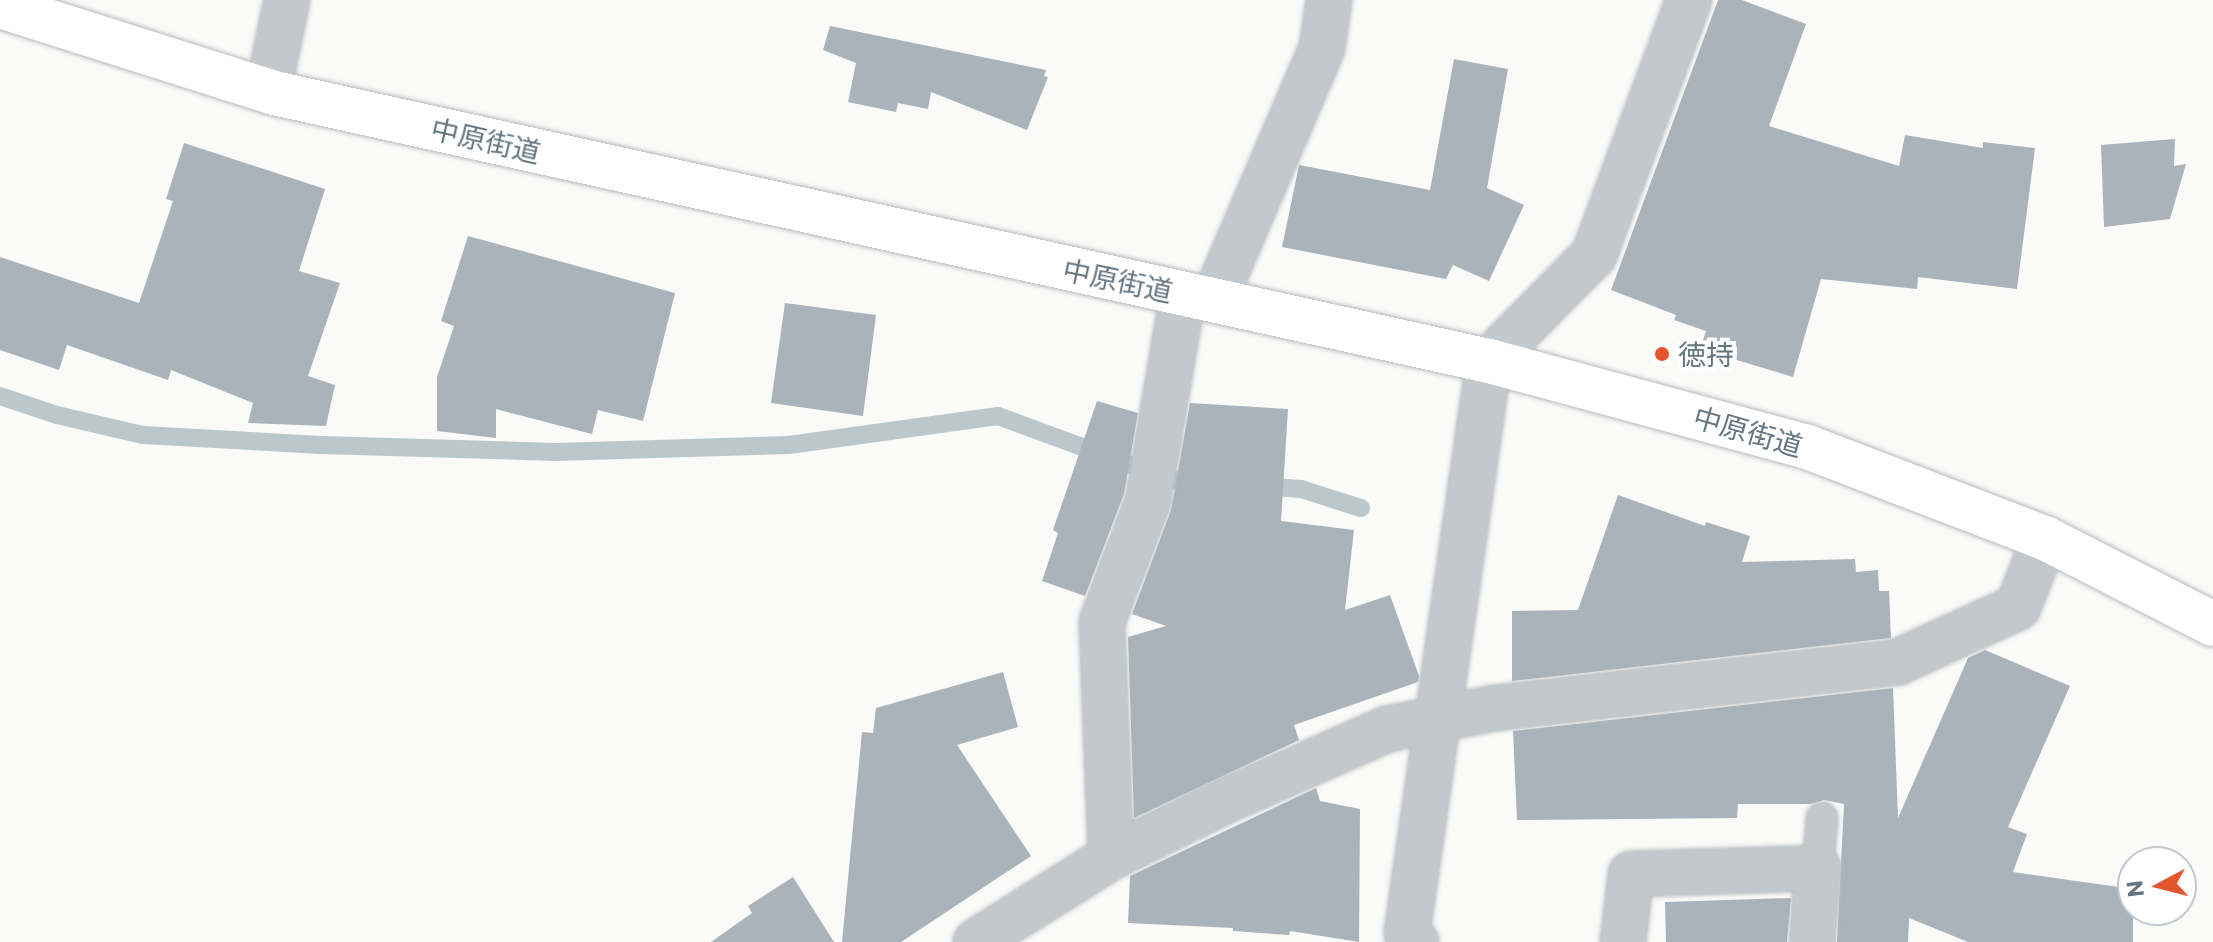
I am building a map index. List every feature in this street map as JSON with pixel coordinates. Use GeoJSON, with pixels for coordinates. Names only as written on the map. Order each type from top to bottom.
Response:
{"type":"FeatureCollection","features":[{"type":"Feature","properties":{"kind":"main road","name":"中原街道"},"geometry":{"type":"LineString","coordinates":[[0,6],[268,91],[1489,361],[1805,446],[2045,538],[2213,624]]}},
{"type":"Feature","properties":{"kind":"street"},"geometry":{"type":"LineString","coordinates":[[268,91],[287,0]]}},
{"type":"Feature","properties":{"kind":"street"},"geometry":{"type":"LineString","coordinates":[[1111,857],[1102,622],[1148,501],[1199,298],[1322,48],[1329,0]]}},
{"type":"Feature","properties":{"kind":"street"},"geometry":{"type":"LineString","coordinates":[[1416,942],[1407,933],[1489,361],[1594,255],[1689,0]]}},
{"type":"Feature","properties":{"kind":"street"},"geometry":{"type":"LineString","coordinates":[[976,942],[1111,857],[1227,800],[1387,729],[1436,718],[1898,662],[2018,607],[2045,538]]}},
{"type":"Feature","properties":{"kind":"street"},"geometry":{"type":"LineString","coordinates":[[1623,942],[1631,874],[1818,868],[1812,942]]}},
{"type":"Feature","properties":{"kind":"lane"},"geometry":{"type":"LineString","coordinates":[[1818,868],[1822,818]]}},
{"type":"Feature","properties":{"kind":"building"},"geometry":{"type":"Polygon","coordinates":[[[1718,0],[1742,0],[1806,24],[1769,126],[1899,166],[1905,135],[1983,148],[1983,142],[2035,148],[2017,289],[1918,277],[1917,289],[1821,279],[1793,377],[1700,349],[1706,331],[1674,320],[1676,315],[1611,290],[1718,0]]]}},
{"type":"Feature","properties":{"kind":"building"},"geometry":{"type":"Polygon","coordinates":[[[830,26],[1046,70],[1044,76],[1048,77],[1027,130],[931,92],[928,109],[898,103],[896,112],[848,102],[856,63],[823,50],[830,26]]]}},
{"type":"Feature","properties":{"kind":"building"},"geometry":{"type":"Polygon","coordinates":[[[1454,59],[1508,69],[1487,188],[1524,205],[1489,281],[1453,265],[1446,279],[1282,247],[1299,165],[1430,190],[1454,59]]]}},
{"type":"Feature","properties":{"kind":"building"},"geometry":{"type":"Polygon","coordinates":[[[2175,139],[2174,166],[2186,164],[2170,219],[2104,227],[2101,145],[2175,139]]]}},
{"type":"Feature","properties":{"kind":"building"},"geometry":{"type":"Polygon","coordinates":[[[184,143],[325,189],[299,271],[340,283],[308,376],[335,385],[326,426],[248,423],[253,403],[171,370],[168,380],[67,345],[59,370],[0,350],[0,257],[139,303],[173,201],[166,199],[184,143]]]}},
{"type":"Feature","properties":{"kind":"building"},"geometry":{"type":"Polygon","coordinates":[[[468,236],[675,293],[643,421],[598,410],[592,434],[496,409],[496,438],[437,431],[437,377],[454,326],[441,321],[468,236]]]}},
{"type":"Feature","properties":{"kind":"building"},"geometry":{"type":"Polygon","coordinates":[[[785,303],[876,315],[863,416],[771,403],[785,303]]]}},
{"type":"Feature","properties":{"kind":"building"},"geometry":{"type":"Polygon","coordinates":[[[1097,401],[1138,413],[1124,494],[1085,596],[1042,581],[1058,533],[1053,530],[1097,401]]]}},
{"type":"Feature","properties":{"kind":"building"},"geometry":{"type":"Polygon","coordinates":[[[1190,403],[1288,409],[1281,521],[1354,530],[1345,610],[1390,595],[1419,676],[1418,682],[1294,725],[1299,740],[1134,818],[1128,637],[1166,626],[1132,614],[1171,510],[1190,403]]]}},
{"type":"Feature","properties":{"kind":"building"},"geometry":{"type":"Polygon","coordinates":[[[1618,495],[1705,526],[1706,522],[1750,536],[1742,562],[1855,559],[1856,572],[1878,570],[1879,591],[1889,591],[1891,638],[1512,681],[1512,611],[1578,610],[1618,495]]]}},
{"type":"Feature","properties":{"kind":"building"},"geometry":{"type":"Polygon","coordinates":[[[1985,650],[2070,686],[2008,827],[2027,834],[2013,872],[2117,887],[2117,926],[2133,926],[2133,942],[1968,942],[1909,918],[1908,942],[1837,942],[1844,804],[1824,800],[1811,804],[1738,804],[1737,818],[1517,820],[1513,731],[1893,688],[1898,818],[1968,658],[1985,650]]]}},
{"type":"Feature","properties":{"kind":"building"},"geometry":{"type":"Polygon","coordinates":[[[1003,672],[1018,727],[957,745],[1031,856],[901,942],[842,942],[862,732],[873,733],[876,708],[1003,672]]]}},
{"type":"Feature","properties":{"kind":"building"},"geometry":{"type":"Polygon","coordinates":[[[1316,788],[1320,801],[1360,809],[1359,942],[1290,931],[1289,935],[1233,931],[1233,928],[1128,923],[1130,876],[1316,788]]]}},
{"type":"Feature","properties":{"kind":"building"},"geometry":{"type":"Polygon","coordinates":[[[793,877],[834,942],[711,942],[752,913],[748,906],[793,877]]]}},
{"type":"Feature","properties":{"kind":"building"},"geometry":{"type":"Polygon","coordinates":[[[1791,898],[1787,942],[1666,942],[1665,902],[1791,898]]]}},
{"type":"Feature","properties":{"kind":"waterway"},"geometry":{"type":"LineString","coordinates":[[0,396],[57,415],[143,435],[321,445],[555,452],[789,445],[998,416],[1172,480],[1201,482]]}},
{"type":"Feature","properties":{"kind":"waterway"},"geometry":{"type":"LineString","coordinates":[[1259,486],[1301,489],[1361,508]]}},
{"type":"Feature","properties":{"kind":"place","name":"徳持"},"geometry":{"type":"Point","coordinates":[1662,354]}}]}
